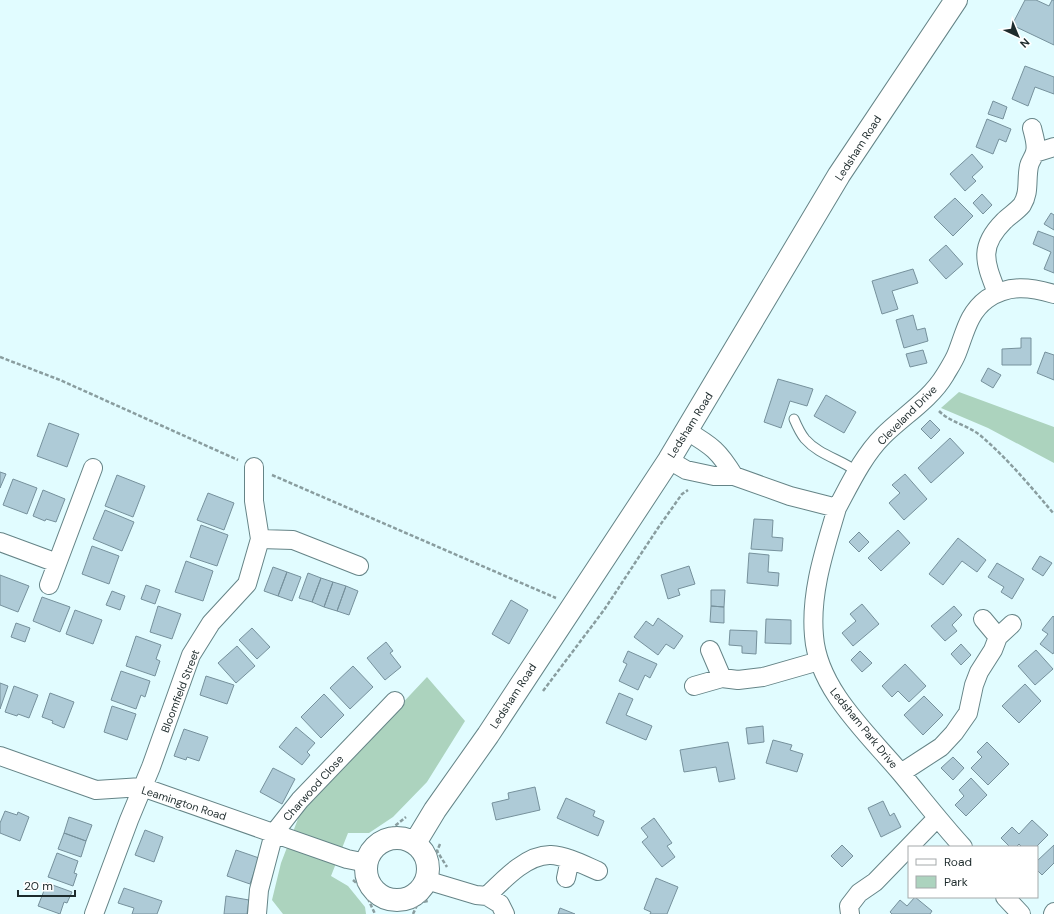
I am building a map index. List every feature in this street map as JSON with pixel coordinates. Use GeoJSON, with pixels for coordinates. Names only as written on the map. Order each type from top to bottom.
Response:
{"type":"FeatureCollection","features":[{"type":"Feature","properties":{"kind":"main road","name":"Ledsham Road"},"geometry":{"type":"LineString","coordinates":[[415,843],[435,810],[488,735],[669,460],[839,175],[956,0]]}},
{"type":"Feature","properties":{"kind":"main road"},"geometry":{"type":"LineString","coordinates":[[397,838],[406,839],[415,843],[422,851],[427,860],[428,870],[435,884],[421,889],[394,907],[372,886],[368,878],[367,863],[372,851],[379,844],[387,840],[397,838]]}},
{"type":"Feature","properties":{"kind":"street"},"geometry":{"type":"LineString","coordinates":[[997,293],[986,264],[986,250],[989,240],[996,229],[1021,205],[1027,193],[1029,165],[1035,153],[1035,136],[1032,128]]}},
{"type":"Feature","properties":{"kind":"street"},"geometry":{"type":"LineString","coordinates":[[1035,153],[1054,147]]}},
{"type":"Feature","properties":{"kind":"street","name":"Cleveland Drive"},"geometry":{"type":"LineString","coordinates":[[837,508],[856,471],[882,437],[926,398],[944,376],[956,355],[972,313],[985,300],[997,293],[1018,287],[1039,289],[1054,294]]}},
{"type":"Feature","properties":{"kind":"street"},"geometry":{"type":"LineString","coordinates":[[687,431],[710,445],[718,452],[725,460],[734,476]]}},
{"type":"Feature","properties":{"kind":"street"},"geometry":{"type":"LineString","coordinates":[[669,460],[686,470],[714,476],[734,476],[790,496],[837,508]]}},
{"type":"Feature","properties":{"kind":"street","name":"Bloomfield Street"},"geometry":{"type":"LineString","coordinates":[[94,914],[151,767],[191,655],[211,623],[246,584],[260,539],[254,501],[254,467]]}},
{"type":"Feature","properties":{"kind":"street"},"geometry":{"type":"LineString","coordinates":[[49,585],[93,468]]}},
{"type":"Feature","properties":{"kind":"street","name":"Ledsham Park Drive"},"geometry":{"type":"LineString","coordinates":[[837,508],[824,552],[813,607],[814,637],[819,661],[830,685],[850,714],[962,846]]}},
{"type":"Feature","properties":{"kind":"street"},"geometry":{"type":"LineString","coordinates":[[260,539],[294,540],[359,566]]}},
{"type":"Feature","properties":{"kind":"street"},"geometry":{"type":"LineString","coordinates":[[0,542],[57,563]]}},
{"type":"Feature","properties":{"kind":"street"},"geometry":{"type":"LineString","coordinates":[[983,619],[998,637]]}},
{"type":"Feature","properties":{"kind":"street"},"geometry":{"type":"LineString","coordinates":[[901,773],[942,747],[954,734],[968,713],[974,685],[979,672],[993,650],[998,637],[1012,624]]}},
{"type":"Feature","properties":{"kind":"street"},"geometry":{"type":"LineString","coordinates":[[710,650],[722,678]]}},
{"type":"Feature","properties":{"kind":"street"},"geometry":{"type":"LineString","coordinates":[[694,686],[722,678],[738,680],[763,676],[819,661]]}},
{"type":"Feature","properties":{"kind":"street","name":"Charwood Close"},"geometry":{"type":"LineString","coordinates":[[257,914],[259,890],[274,833],[300,800],[394,700]]}},
{"type":"Feature","properties":{"kind":"street","name":"Leamington Road"},"geometry":{"type":"LineString","coordinates":[[0,756],[96,790],[142,787],[347,859],[367,863]]}},
{"type":"Feature","properties":{"kind":"street"},"geometry":{"type":"LineString","coordinates":[[910,846],[937,818]]}},
{"type":"Feature","properties":{"kind":"street"},"geometry":{"type":"LineString","coordinates":[[850,914],[849,906],[859,893],[875,882],[908,848]]}},
{"type":"Feature","properties":{"kind":"street"},"geometry":{"type":"LineString","coordinates":[[487,896],[507,876],[531,859],[551,855],[570,859],[598,871]]}},
{"type":"Feature","properties":{"kind":"street"},"geometry":{"type":"LineString","coordinates":[[566,878],[570,859]]}},
{"type":"Feature","properties":{"kind":"street"},"geometry":{"type":"LineString","coordinates":[[435,884],[476,895],[487,896],[500,904],[506,914]]}},
{"type":"Feature","properties":{"kind":"street"},"geometry":{"type":"LineString","coordinates":[[1006,898],[1021,914]]}},
{"type":"Feature","properties":{"kind":"lane"},"geometry":{"type":"LineString","coordinates":[[794,419],[805,438],[818,450],[848,465],[856,471]]}},
{"type":"Feature","properties":{"kind":"path"},"geometry":{"type":"LineString","coordinates":[[0,358],[60,380],[254,467],[554,596],[571,607]]}},
{"type":"Feature","properties":{"kind":"path"},"geometry":{"type":"LineString","coordinates":[[926,398],[944,416],[980,435],[1014,467],[1054,514]]}},
{"type":"Feature","properties":{"kind":"path"},"geometry":{"type":"LineString","coordinates":[[539,696],[604,610],[682,494],[693,486],[701,473]]}},
{"type":"Feature","properties":{"kind":"path"},"geometry":{"type":"LineString","coordinates":[[413,914],[418,903],[439,897],[435,884],[450,872],[437,851],[442,840]]}},
{"type":"Feature","properties":{"kind":"green space"},"geometry":{"type":"Polygon","coordinates":[[[959,392],[1054,427],[1054,463],[988,428],[941,408],[959,392]]]}},
{"type":"Feature","properties":{"kind":"green space"},"geometry":{"type":"Polygon","coordinates":[[[427,677],[465,721],[427,782],[393,817],[369,833],[348,833],[331,876],[348,886],[365,907],[366,914],[283,914],[272,900],[281,863],[301,811],[427,677]]]}},
{"type":"Feature","properties":{"kind":"building"},"geometry":{"type":"Polygon","coordinates":[[[1025,0],[1036,0],[1049,6],[1052,0],[1054,0],[1054,45],[1012,25],[1025,0]]]}},
{"type":"Feature","properties":{"kind":"building"},"geometry":{"type":"Polygon","coordinates":[[[1025,66],[1054,77],[1054,94],[1035,87],[1028,106],[1012,99],[1025,66]]]}},
{"type":"Feature","properties":{"kind":"building"},"geometry":{"type":"Polygon","coordinates":[[[993,101],[1007,107],[1003,119],[988,114],[993,101]]]}},
{"type":"Feature","properties":{"kind":"building"},"geometry":{"type":"Polygon","coordinates":[[[987,119],[1011,129],[1006,142],[999,139],[993,154],[976,147],[987,119]]]}},
{"type":"Feature","properties":{"kind":"building"},"geometry":{"type":"Polygon","coordinates":[[[972,154],[983,167],[972,177],[976,181],[965,191],[950,174],[972,154]]]}},
{"type":"Feature","properties":{"kind":"building"},"geometry":{"type":"Polygon","coordinates":[[[982,194],[992,205],[983,214],[973,203],[982,194]]]}},
{"type":"Feature","properties":{"kind":"building"},"geometry":{"type":"Polygon","coordinates":[[[955,198],[973,216],[953,236],[934,217],[955,198]]]}},
{"type":"Feature","properties":{"kind":"building"},"geometry":{"type":"Polygon","coordinates":[[[1051,213],[1054,215],[1054,230],[1044,224],[1051,213]]]}},
{"type":"Feature","properties":{"kind":"building"},"geometry":{"type":"Polygon","coordinates":[[[1038,231],[1054,237],[1054,273],[1044,269],[1051,252],[1033,244],[1038,231]]]}},
{"type":"Feature","properties":{"kind":"building"},"geometry":{"type":"Polygon","coordinates":[[[946,245],[963,264],[946,279],[929,260],[946,245]]]}},
{"type":"Feature","properties":{"kind":"building"},"geometry":{"type":"Polygon","coordinates":[[[913,269],[918,283],[892,291],[898,309],[882,314],[872,281],[913,269]]]}},
{"type":"Feature","properties":{"kind":"building"},"geometry":{"type":"Polygon","coordinates":[[[913,315],[917,330],[925,328],[928,341],[904,348],[896,320],[913,315]]]}},
{"type":"Feature","properties":{"kind":"building"},"geometry":{"type":"Polygon","coordinates":[[[1021,338],[1031,338],[1031,365],[1002,365],[1002,349],[1021,348],[1021,338]]]}},
{"type":"Feature","properties":{"kind":"building"},"geometry":{"type":"Polygon","coordinates":[[[923,350],[927,363],[910,367],[906,354],[923,350]]]}},
{"type":"Feature","properties":{"kind":"building"},"geometry":{"type":"Polygon","coordinates":[[[1045,352],[1054,355],[1054,380],[1037,373],[1045,352]]]}},
{"type":"Feature","properties":{"kind":"building"},"geometry":{"type":"Polygon","coordinates":[[[988,368],[1001,375],[993,388],[981,381],[988,368]]]}},
{"type":"Feature","properties":{"kind":"building"},"geometry":{"type":"Polygon","coordinates":[[[778,379],[813,389],[807,406],[790,401],[781,428],[764,422],[778,379]]]}},
{"type":"Feature","properties":{"kind":"building"},"geometry":{"type":"Polygon","coordinates":[[[826,395],[856,412],[844,433],[814,416],[826,395]]]}},
{"type":"Feature","properties":{"kind":"building"},"geometry":{"type":"Polygon","coordinates":[[[930,420],[940,430],[931,439],[921,429],[930,420]]]}},
{"type":"Feature","properties":{"kind":"building"},"geometry":{"type":"Polygon","coordinates":[[[49,423],[79,434],[67,467],[37,456],[49,423]]]}},
{"type":"Feature","properties":{"kind":"building"},"geometry":{"type":"Polygon","coordinates":[[[950,438],[964,453],[931,483],[918,468],[950,438]]]}},
{"type":"Feature","properties":{"kind":"building"},"geometry":{"type":"Polygon","coordinates":[[[0,472],[6,474],[0,488],[0,472]]]}},
{"type":"Feature","properties":{"kind":"building"},"geometry":{"type":"Polygon","coordinates":[[[905,474],[927,499],[904,520],[889,503],[900,493],[892,485],[905,474]]]}},
{"type":"Feature","properties":{"kind":"building"},"geometry":{"type":"Polygon","coordinates":[[[117,475],[145,486],[133,517],[105,506],[117,475]]]}},
{"type":"Feature","properties":{"kind":"building"},"geometry":{"type":"Polygon","coordinates":[[[13,479],[37,488],[27,514],[3,505],[13,479]]]}},
{"type":"Feature","properties":{"kind":"building"},"geometry":{"type":"Polygon","coordinates":[[[43,490],[65,499],[56,522],[46,519],[45,521],[33,516],[43,490]]]}},
{"type":"Feature","properties":{"kind":"building"},"geometry":{"type":"Polygon","coordinates":[[[208,493],[234,503],[224,530],[197,520],[208,493]]]}},
{"type":"Feature","properties":{"kind":"building"},"geometry":{"type":"Polygon","coordinates":[[[105,510],[134,522],[122,551],[93,539],[105,510]]]}},
{"type":"Feature","properties":{"kind":"building"},"geometry":{"type":"Polygon","coordinates":[[[754,519],[773,520],[772,537],[783,538],[782,551],[751,549],[754,519]]]}},
{"type":"Feature","properties":{"kind":"building"},"geometry":{"type":"Polygon","coordinates":[[[201,525],[228,535],[217,566],[190,557],[201,525]]]}},
{"type":"Feature","properties":{"kind":"building"},"geometry":{"type":"Polygon","coordinates":[[[898,530],[910,543],[881,571],[868,558],[898,530]]]}},
{"type":"Feature","properties":{"kind":"building"},"geometry":{"type":"Polygon","coordinates":[[[859,532],[869,542],[859,552],[849,542],[859,532]]]}},
{"type":"Feature","properties":{"kind":"building"},"geometry":{"type":"Polygon","coordinates":[[[958,538],[986,560],[977,572],[962,561],[943,585],[929,574],[958,538]]]}},
{"type":"Feature","properties":{"kind":"building"},"geometry":{"type":"Polygon","coordinates":[[[92,546],[119,556],[109,584],[82,574],[92,546]]]}},
{"type":"Feature","properties":{"kind":"building"},"geometry":{"type":"Polygon","coordinates":[[[749,553],[769,555],[768,572],[779,573],[778,586],[747,583],[749,553]]]}},
{"type":"Feature","properties":{"kind":"building"},"geometry":{"type":"Polygon","coordinates":[[[1040,556],[1052,563],[1043,576],[1032,569],[1040,556]]]}},
{"type":"Feature","properties":{"kind":"building"},"geometry":{"type":"Polygon","coordinates":[[[186,561],[213,571],[203,601],[175,592],[186,561]]]}},
{"type":"Feature","properties":{"kind":"building"},"geometry":{"type":"Polygon","coordinates":[[[997,563],[1024,579],[1012,599],[1001,592],[1004,587],[988,577],[997,563]]]}},
{"type":"Feature","properties":{"kind":"building"},"geometry":{"type":"Polygon","coordinates":[[[689,566],[695,584],[678,589],[680,595],[668,599],[661,575],[689,566]]]}},
{"type":"Feature","properties":{"kind":"building"},"geometry":{"type":"Polygon","coordinates":[[[273,567],[287,572],[278,596],[264,591],[273,567]]]}},
{"type":"Feature","properties":{"kind":"building"},"geometry":{"type":"Polygon","coordinates":[[[287,572],[301,577],[292,601],[278,596],[287,572]]]}},
{"type":"Feature","properties":{"kind":"building"},"geometry":{"type":"Polygon","coordinates":[[[308,573],[321,578],[312,602],[299,598],[308,573]]]}},
{"type":"Feature","properties":{"kind":"building"},"geometry":{"type":"Polygon","coordinates":[[[0,575],[29,586],[18,612],[0,605],[0,575]]]}},
{"type":"Feature","properties":{"kind":"building"},"geometry":{"type":"Polygon","coordinates":[[[321,578],[333,582],[324,607],[312,602],[321,578]]]}},
{"type":"Feature","properties":{"kind":"building"},"geometry":{"type":"Polygon","coordinates":[[[333,582],[346,586],[337,611],[324,607],[333,582]]]}},
{"type":"Feature","properties":{"kind":"building"},"geometry":{"type":"Polygon","coordinates":[[[146,585],[160,590],[155,604],[141,599],[146,585]]]}},
{"type":"Feature","properties":{"kind":"building"},"geometry":{"type":"Polygon","coordinates":[[[346,586],[358,591],[349,615],[337,611],[346,586]]]}},
{"type":"Feature","properties":{"kind":"building"},"geometry":{"type":"Polygon","coordinates":[[[711,590],[725,590],[724,607],[711,606],[711,590]]]}},
{"type":"Feature","properties":{"kind":"building"},"geometry":{"type":"Polygon","coordinates":[[[112,591],[125,596],[120,610],[106,605],[112,591]]]}},
{"type":"Feature","properties":{"kind":"building"},"geometry":{"type":"Polygon","coordinates":[[[42,597],[70,607],[60,632],[33,621],[42,597]]]}},
{"type":"Feature","properties":{"kind":"building"},"geometry":{"type":"Polygon","coordinates":[[[511,600],[528,610],[509,644],[492,634],[511,600]]]}},
{"type":"Feature","properties":{"kind":"building"},"geometry":{"type":"Polygon","coordinates":[[[862,604],[879,624],[853,646],[842,633],[856,621],[850,614],[862,604]]]}},
{"type":"Feature","properties":{"kind":"building"},"geometry":{"type":"Polygon","coordinates":[[[158,606],[181,614],[172,639],[150,632],[158,606]]]}},
{"type":"Feature","properties":{"kind":"building"},"geometry":{"type":"Polygon","coordinates":[[[711,606],[724,607],[724,623],[710,622],[711,606]]]}},
{"type":"Feature","properties":{"kind":"building"},"geometry":{"type":"Polygon","coordinates":[[[954,606],[962,615],[952,625],[957,631],[945,641],[931,626],[954,606]]]}},
{"type":"Feature","properties":{"kind":"building"},"geometry":{"type":"Polygon","coordinates":[[[75,610],[102,620],[93,644],[66,634],[75,610]]]}},
{"type":"Feature","properties":{"kind":"building"},"geometry":{"type":"Polygon","coordinates":[[[1053,616],[1053,654],[1040,644],[1048,634],[1042,630],[1053,616]]]}},
{"type":"Feature","properties":{"kind":"building"},"geometry":{"type":"Polygon","coordinates":[[[658,618],[683,636],[674,649],[666,644],[658,655],[634,637],[646,621],[653,626],[658,618]]]}},
{"type":"Feature","properties":{"kind":"building"},"geometry":{"type":"Polygon","coordinates":[[[766,619],[791,620],[791,644],[765,643],[766,619]]]}},
{"type":"Feature","properties":{"kind":"building"},"geometry":{"type":"Polygon","coordinates":[[[16,623],[30,628],[25,642],[11,637],[16,623]]]}},
{"type":"Feature","properties":{"kind":"building"},"geometry":{"type":"Polygon","coordinates":[[[252,628],[270,647],[257,659],[239,640],[252,628]]]}},
{"type":"Feature","properties":{"kind":"building"},"geometry":{"type":"Polygon","coordinates":[[[730,630],[757,631],[756,654],[742,653],[742,646],[729,645],[730,630]]]}},
{"type":"Feature","properties":{"kind":"building"},"geometry":{"type":"Polygon","coordinates":[[[136,636],[161,645],[156,659],[160,661],[155,676],[126,666],[136,636]]]}},
{"type":"Feature","properties":{"kind":"building"},"geometry":{"type":"Polygon","coordinates":[[[386,642],[393,651],[390,653],[401,667],[385,680],[367,658],[386,642]]]}},
{"type":"Feature","properties":{"kind":"building"},"geometry":{"type":"Polygon","coordinates":[[[961,644],[971,655],[961,665],[951,654],[961,644]]]}},
{"type":"Feature","properties":{"kind":"building"},"geometry":{"type":"Polygon","coordinates":[[[237,646],[255,666],[236,683],[218,663],[237,646]]]}},
{"type":"Feature","properties":{"kind":"building"},"geometry":{"type":"Polygon","coordinates":[[[1036,650],[1053,669],[1035,685],[1018,666],[1036,650]]]}},
{"type":"Feature","properties":{"kind":"building"},"geometry":{"type":"Polygon","coordinates":[[[628,651],[657,664],[650,678],[645,675],[638,690],[619,681],[627,664],[623,662],[628,651]]]}},
{"type":"Feature","properties":{"kind":"building"},"geometry":{"type":"Polygon","coordinates":[[[860,651],[872,663],[862,672],[851,660],[860,651]]]}},
{"type":"Feature","properties":{"kind":"building"},"geometry":{"type":"Polygon","coordinates":[[[905,664],[926,686],[909,702],[898,691],[892,697],[882,686],[905,664]]]}},
{"type":"Feature","properties":{"kind":"building"},"geometry":{"type":"Polygon","coordinates":[[[353,666],[373,687],[350,709],[330,688],[353,666]]]}},
{"type":"Feature","properties":{"kind":"building"},"geometry":{"type":"Polygon","coordinates":[[[121,671],[150,681],[145,697],[141,695],[136,709],[111,700],[121,671]]]}},
{"type":"Feature","properties":{"kind":"building"},"geometry":{"type":"Polygon","coordinates":[[[206,676],[234,685],[227,704],[200,695],[206,676]]]}},
{"type":"Feature","properties":{"kind":"building"},"geometry":{"type":"Polygon","coordinates":[[[0,683],[8,686],[0,709],[0,683]]]}},
{"type":"Feature","properties":{"kind":"building"},"geometry":{"type":"Polygon","coordinates":[[[1025,684],[1041,701],[1019,723],[1002,706],[1025,684]]]}},
{"type":"Feature","properties":{"kind":"building"},"geometry":{"type":"Polygon","coordinates":[[[14,686],[38,695],[29,718],[18,714],[17,716],[5,712],[14,686]]]}},
{"type":"Feature","properties":{"kind":"building"},"geometry":{"type":"Polygon","coordinates":[[[50,693],[74,702],[64,728],[52,723],[53,721],[42,717],[50,693]]]}},
{"type":"Feature","properties":{"kind":"building"},"geometry":{"type":"Polygon","coordinates":[[[619,693],[633,699],[626,715],[652,726],[646,740],[606,723],[619,693]]]}},
{"type":"Feature","properties":{"kind":"building"},"geometry":{"type":"Polygon","coordinates":[[[324,694],[344,715],[321,738],[301,717],[324,694]]]}},
{"type":"Feature","properties":{"kind":"building"},"geometry":{"type":"Polygon","coordinates":[[[924,696],[943,715],[923,735],[904,715],[924,696]]]}},
{"type":"Feature","properties":{"kind":"building"},"geometry":{"type":"Polygon","coordinates":[[[112,706],[136,714],[127,740],[104,732],[112,706]]]}},
{"type":"Feature","properties":{"kind":"building"},"geometry":{"type":"Polygon","coordinates":[[[763,726],[764,742],[748,744],[746,728],[763,726]]]}},
{"type":"Feature","properties":{"kind":"building"},"geometry":{"type":"Polygon","coordinates":[[[296,727],[315,743],[307,752],[310,755],[302,765],[279,747],[296,727]]]}},
{"type":"Feature","properties":{"kind":"building"},"geometry":{"type":"Polygon","coordinates":[[[184,729],[208,737],[199,761],[187,757],[186,760],[174,756],[184,729]]]}},
{"type":"Feature","properties":{"kind":"building"},"geometry":{"type":"Polygon","coordinates":[[[773,740],[792,745],[790,750],[803,754],[797,772],[766,763],[773,740]]]}},
{"type":"Feature","properties":{"kind":"building"},"geometry":{"type":"Polygon","coordinates":[[[728,742],[735,779],[719,782],[716,767],[684,772],[680,750],[728,742]]]}},
{"type":"Feature","properties":{"kind":"building"},"geometry":{"type":"Polygon","coordinates":[[[987,742],[1009,764],[988,785],[971,768],[982,757],[977,752],[987,742]]]}},
{"type":"Feature","properties":{"kind":"building"},"geometry":{"type":"Polygon","coordinates":[[[953,757],[964,768],[953,780],[941,768],[953,757]]]}},
{"type":"Feature","properties":{"kind":"building"},"geometry":{"type":"Polygon","coordinates":[[[273,768],[295,779],[282,804],[260,792],[273,768]]]}},
{"type":"Feature","properties":{"kind":"building"},"geometry":{"type":"Polygon","coordinates":[[[971,778],[987,795],[966,816],[955,805],[964,796],[959,790],[971,778]]]}},
{"type":"Feature","properties":{"kind":"building"},"geometry":{"type":"Polygon","coordinates":[[[535,787],[540,810],[496,820],[492,803],[509,799],[508,793],[535,787]]]}},
{"type":"Feature","properties":{"kind":"building"},"geometry":{"type":"Polygon","coordinates":[[[566,798],[595,811],[593,816],[604,821],[598,836],[557,818],[566,798]]]}},
{"type":"Feature","properties":{"kind":"building"},"geometry":{"type":"Polygon","coordinates":[[[883,801],[890,816],[894,813],[901,827],[881,837],[868,808],[883,801]]]}},
{"type":"Feature","properties":{"kind":"building"},"geometry":{"type":"Polygon","coordinates":[[[5,811],[17,815],[18,812],[29,817],[20,841],[0,833],[0,823],[5,811]]]}},
{"type":"Feature","properties":{"kind":"building"},"geometry":{"type":"Polygon","coordinates":[[[69,817],[92,825],[86,841],[64,833],[69,817]]]}},
{"type":"Feature","properties":{"kind":"building"},"geometry":{"type":"Polygon","coordinates":[[[654,818],[672,843],[667,846],[675,857],[662,867],[642,842],[648,837],[641,828],[654,818]]]}},
{"type":"Feature","properties":{"kind":"building"},"geometry":{"type":"Polygon","coordinates":[[[1032,820],[1048,835],[1037,846],[1021,846],[1019,844],[1017,846],[1009,846],[1001,838],[1012,827],[1019,834],[1032,820]]]}},
{"type":"Feature","properties":{"kind":"building"},"geometry":{"type":"Polygon","coordinates":[[[145,830],[163,837],[154,862],[135,855],[145,830]]]}},
{"type":"Feature","properties":{"kind":"building"},"geometry":{"type":"Polygon","coordinates":[[[64,833],[86,841],[81,857],[58,849],[64,833]]]}},
{"type":"Feature","properties":{"kind":"building"},"geometry":{"type":"Polygon","coordinates":[[[842,845],[853,856],[842,867],[831,856],[842,845]]]}},
{"type":"Feature","properties":{"kind":"building"},"geometry":{"type":"Polygon","coordinates":[[[1054,845],[1054,863],[1042,875],[1038,871],[1038,860],[1054,845]]]}},
{"type":"Feature","properties":{"kind":"building"},"geometry":{"type":"Polygon","coordinates":[[[236,850],[259,858],[250,884],[227,876],[236,850]]]}},
{"type":"Feature","properties":{"kind":"building"},"geometry":{"type":"Polygon","coordinates":[[[57,853],[78,861],[74,873],[77,874],[73,886],[48,877],[57,853]]]}},
{"type":"Feature","properties":{"kind":"building"},"geometry":{"type":"Polygon","coordinates":[[[656,878],[678,887],[667,914],[650,914],[651,912],[644,909],[656,878]]]}},
{"type":"Feature","properties":{"kind":"building"},"geometry":{"type":"Polygon","coordinates":[[[47,883],[72,892],[67,903],[64,902],[60,914],[38,906],[47,883]]]}},
{"type":"Feature","properties":{"kind":"building"},"geometry":{"type":"Polygon","coordinates":[[[124,888],[162,901],[157,914],[132,914],[134,908],[118,903],[124,888]]]}},
{"type":"Feature","properties":{"kind":"building"},"geometry":{"type":"Polygon","coordinates":[[[226,896],[249,900],[247,914],[224,914],[226,896]]]}},
{"type":"Feature","properties":{"kind":"building"},"geometry":{"type":"Polygon","coordinates":[[[914,898],[916,898],[932,911],[930,914],[892,914],[890,912],[900,900],[907,906],[914,898]]]}},
{"type":"Feature","properties":{"kind":"building"},"geometry":{"type":"Polygon","coordinates":[[[560,908],[575,914],[558,914],[560,908]]]}}]}
